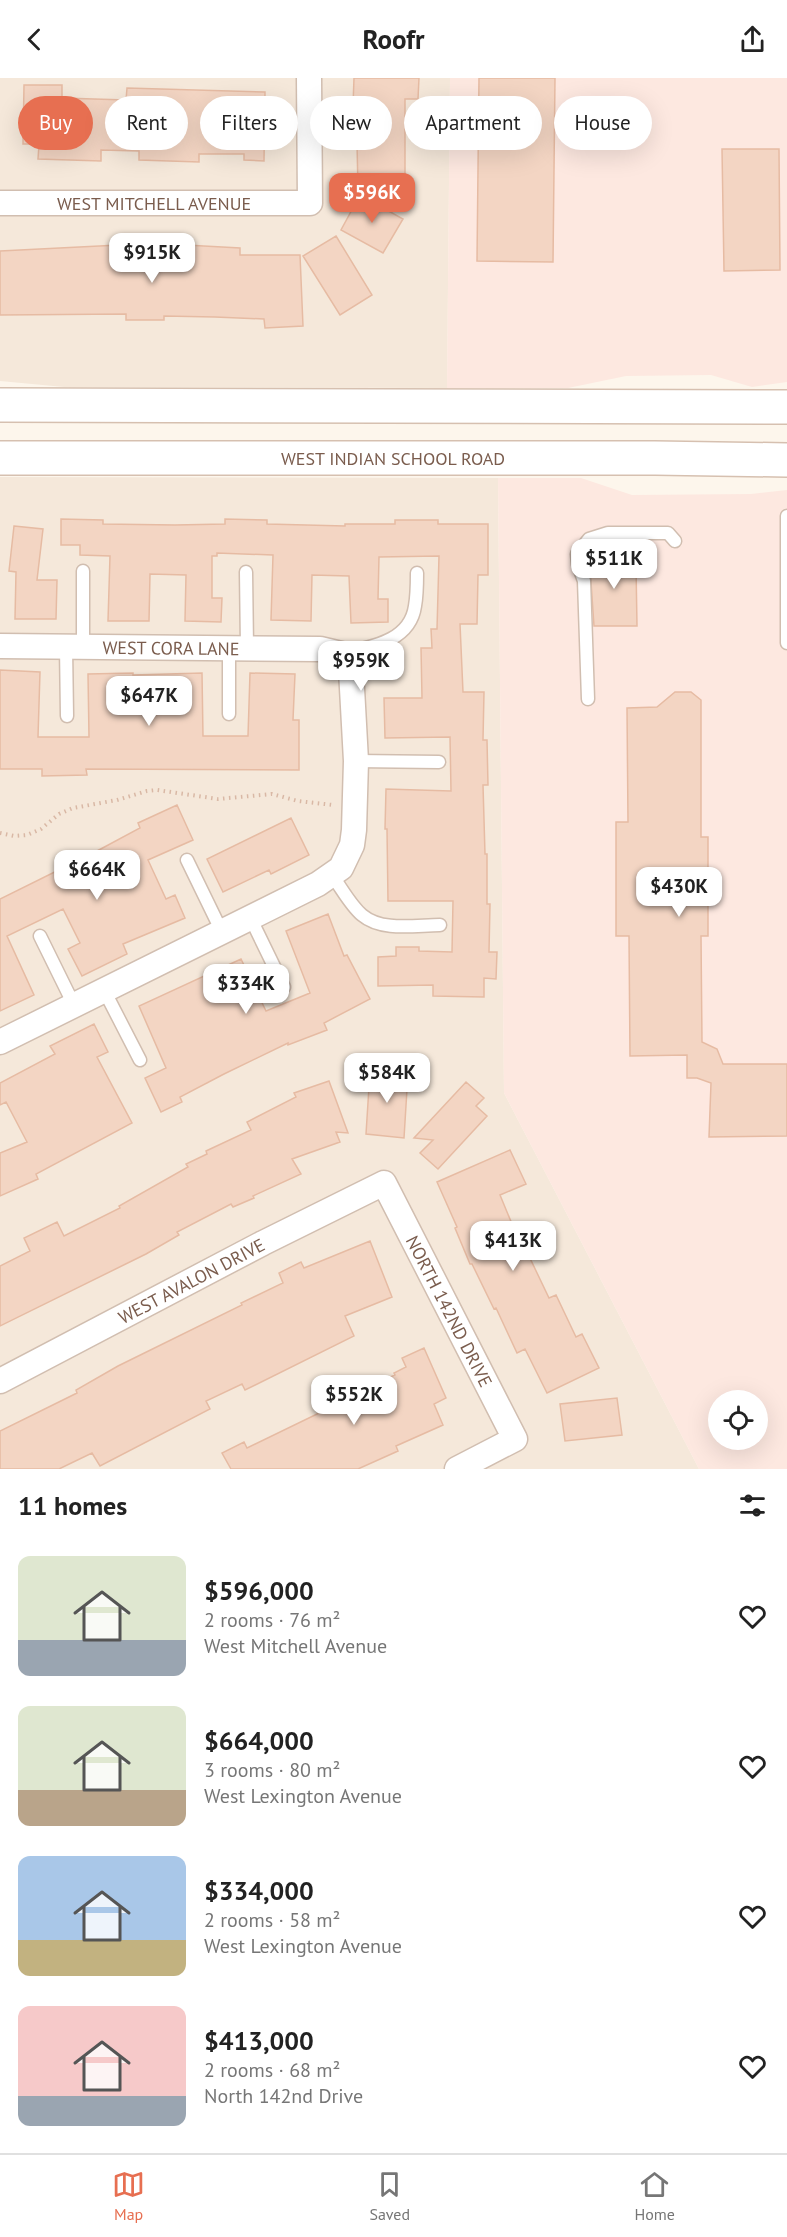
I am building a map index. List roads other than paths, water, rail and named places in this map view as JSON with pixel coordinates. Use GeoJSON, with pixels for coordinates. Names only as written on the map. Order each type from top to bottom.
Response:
{"type":"FeatureCollection","features":[{"type":"Feature","properties":{"kind":"main road"},"geometry":{"type":"LineString","coordinates":[[0,405],[787,407]]}},
{"type":"Feature","properties":{"kind":"main road","name":"WEST INDIAN SCHOOL ROAD"},"geometry":{"type":"LineString","coordinates":[[0,458],[787,460]]}},
{"type":"Feature","properties":{"kind":"street","name":"WEST MITCHELL AVENUE"},"geometry":{"type":"LineString","coordinates":[[0,203],[310,203],[309,78]]}},
{"type":"Feature","properties":{"kind":"street","name":"WEST CORA LANE"},"geometry":{"type":"LineString","coordinates":[[0,646],[320,649],[341,654]]}},
{"type":"Feature","properties":{"kind":"street"},"geometry":{"type":"LineString","coordinates":[[0,1042],[318,884],[340,868],[352,845],[356,761],[351,670],[341,654]]}},
{"type":"Feature","properties":{"kind":"street","name":"WEST AVALON DRIVE"},"geometry":{"type":"LineString","coordinates":[[0,1381],[263,1243],[384,1183]]}},
{"type":"Feature","properties":{"kind":"street","name":"NORTH 142ND DRIVE"},"geometry":{"type":"LineString","coordinates":[[384,1183],[515,1439],[457,1469]]}},
{"type":"Feature","properties":{"kind":"lane"},"geometry":{"type":"LineString","coordinates":[[787,516],[787,643]]}},
{"type":"Feature","properties":{"kind":"lane"},"geometry":{"type":"LineString","coordinates":[[588,699],[584,581],[578,564],[578,554],[589,539],[608,533],[668,533],[675,542]]}},
{"type":"Feature","properties":{"kind":"lane"},"geometry":{"type":"LineString","coordinates":[[67,716],[83,571]]}},
{"type":"Feature","properties":{"kind":"lane"},"geometry":{"type":"LineString","coordinates":[[229,714],[246,572]]}},
{"type":"Feature","properties":{"kind":"lane"},"geometry":{"type":"LineString","coordinates":[[341,654],[381,645],[406,629],[415,609],[417,573]]}},
{"type":"Feature","properties":{"kind":"lane"},"geometry":{"type":"LineString","coordinates":[[356,761],[440,762]]}},
{"type":"Feature","properties":{"kind":"lane"},"geometry":{"type":"LineString","coordinates":[[187,860],[222,932]]}},
{"type":"Feature","properties":{"kind":"lane"},"geometry":{"type":"LineString","coordinates":[[331,874],[362,915],[375,923],[393,926],[440,925]]}},
{"type":"Feature","properties":{"kind":"lane"},"geometry":{"type":"LineString","coordinates":[[250,917],[284,987]]}},
{"type":"Feature","properties":{"kind":"lane"},"geometry":{"type":"LineString","coordinates":[[40,936],[74,1005]]}},
{"type":"Feature","properties":{"kind":"lane"},"geometry":{"type":"LineString","coordinates":[[104,990],[140,1060]]}}]}
